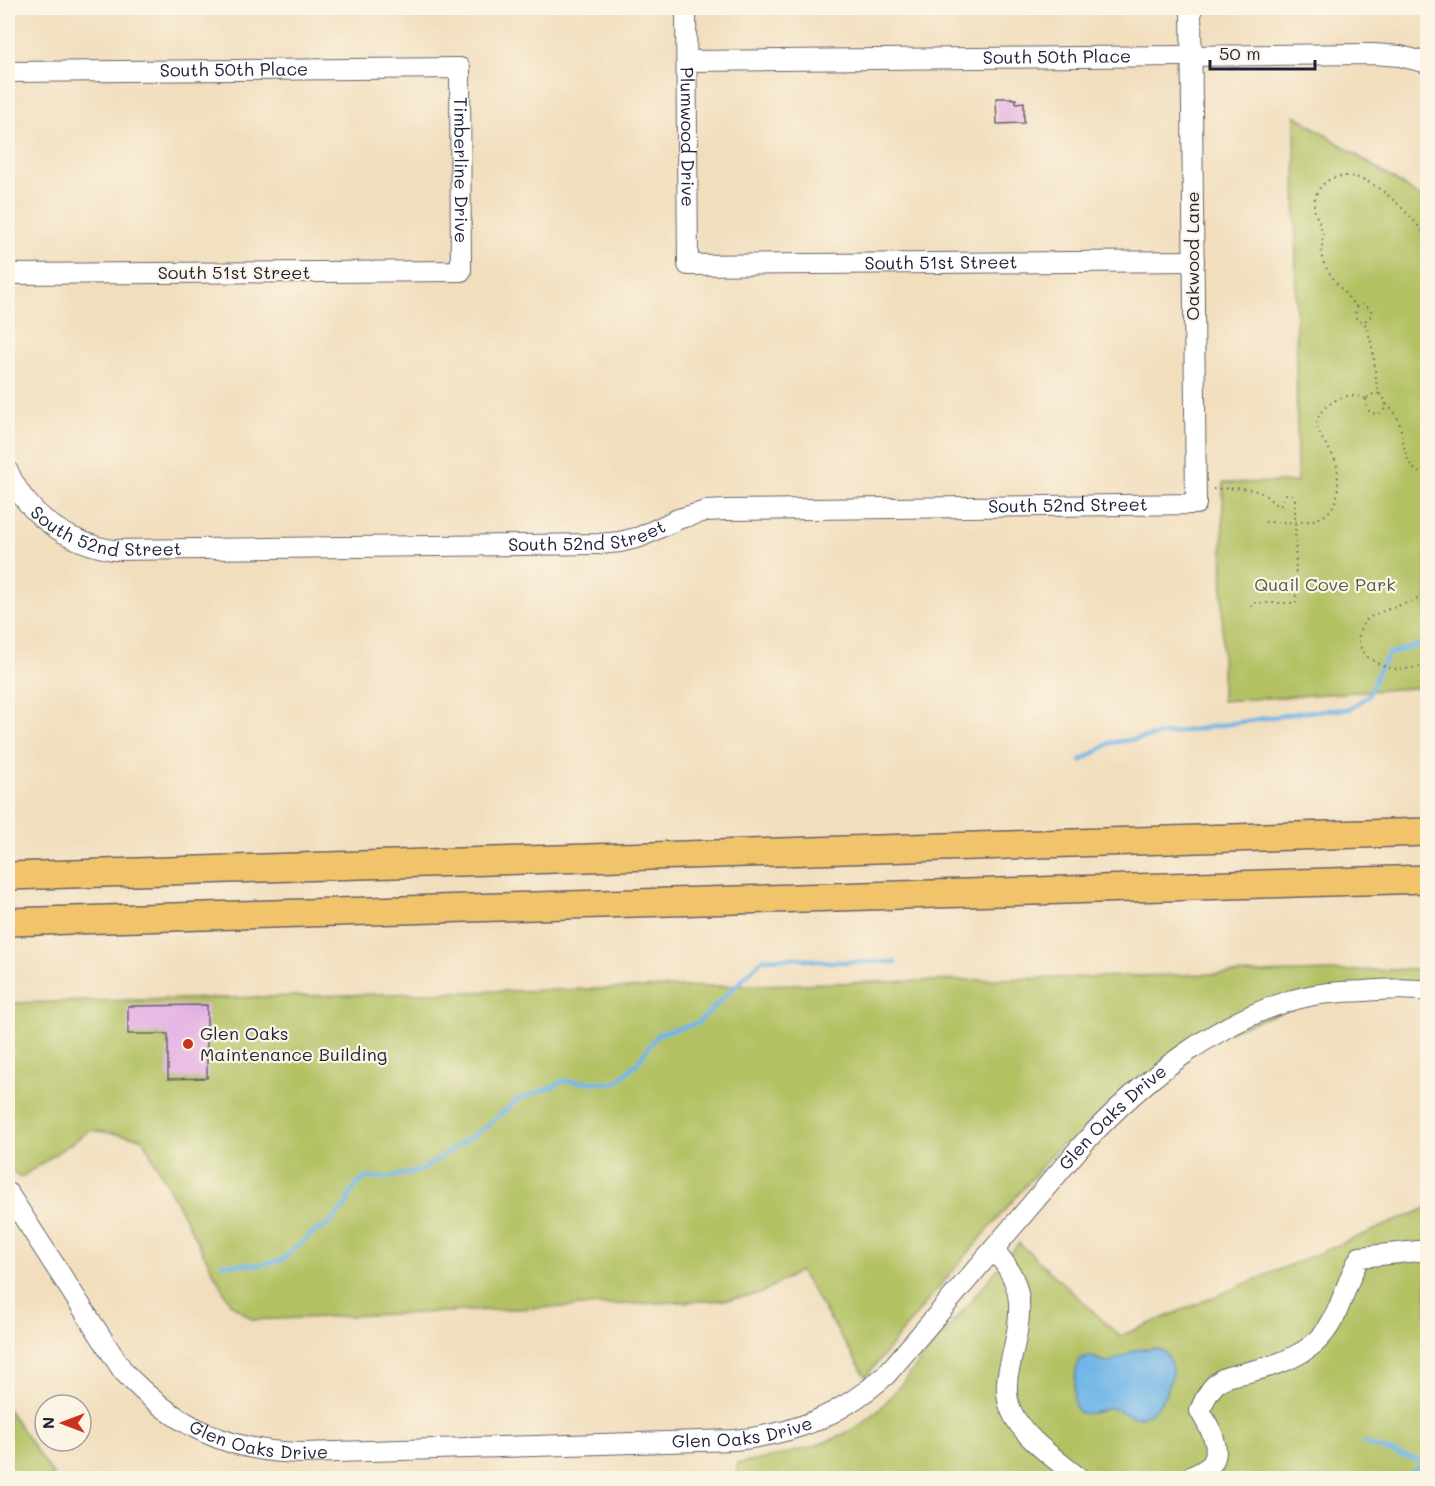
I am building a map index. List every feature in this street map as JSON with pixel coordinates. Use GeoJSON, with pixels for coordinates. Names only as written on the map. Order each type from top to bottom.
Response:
{"type":"FeatureCollection","features":[{"type":"Feature","properties":{"kind":"highway"},"geometry":{"type":"LineString","coordinates":[[8,876],[1428,832]]}},
{"type":"Feature","properties":{"kind":"highway"},"geometry":{"type":"LineString","coordinates":[[8,869],[79,874]]}},
{"type":"Feature","properties":{"kind":"highway"},"geometry":{"type":"LineString","coordinates":[[8,922],[1428,879]]}},
{"type":"Feature","properties":{"kind":"highway"},"geometry":{"type":"LineString","coordinates":[[8,938],[84,920]]}},
{"type":"Feature","properties":{"kind":"street","name":"Plumwood Drive"},"geometry":{"type":"LineString","coordinates":[[686,8],[688,266]]}},
{"type":"Feature","properties":{"kind":"street","name":"Oakwood Lane"},"geometry":{"type":"LineString","coordinates":[[1191,8],[1194,261],[1202,497]]}},
{"type":"Feature","properties":{"kind":"street","name":"South 50th Place"},"geometry":{"type":"LineString","coordinates":[[687,61],[1373,54],[1400,56],[1428,63]]}},
{"type":"Feature","properties":{"kind":"street","name":"South 50th Place"},"geometry":{"type":"LineString","coordinates":[[8,72],[460,68]]}},
{"type":"Feature","properties":{"kind":"street","name":"Timberline Drive"},"geometry":{"type":"LineString","coordinates":[[460,68],[461,272]]}},
{"type":"Feature","properties":{"kind":"street","name":"South 51st Street"},"geometry":{"type":"LineString","coordinates":[[688,266],[1194,261]]}},
{"type":"Feature","properties":{"kind":"street","name":"South 51st Street"},"geometry":{"type":"LineString","coordinates":[[8,274],[461,272]]}},
{"type":"Feature","properties":{"kind":"street","name":"South 52nd Street"},"geometry":{"type":"LineString","coordinates":[[8,471],[26,502],[58,531],[93,547],[113,550],[599,544],[640,537],[678,519],[726,510],[1202,497]]}},
{"type":"Feature","properties":{"kind":"street","name":"Glen Oaks Drive"},"geometry":{"type":"LineString","coordinates":[[8,1193],[108,1350],[142,1392],[171,1414],[212,1436],[237,1445],[264,1451],[293,1453],[734,1440],[762,1437],[816,1422],[842,1409],[886,1375],[1110,1114],[1174,1061],[1244,1020],[1309,996],[1379,990],[1428,992]]}},
{"type":"Feature","properties":{"kind":"street"},"geometry":{"type":"LineString","coordinates":[[993,1250],[1011,1273],[1021,1304],[1020,1319],[1007,1377],[1010,1409],[1026,1432],[1079,1479]]}},
{"type":"Feature","properties":{"kind":"street"},"geometry":{"type":"LineString","coordinates":[[1189,1479],[1214,1461],[1216,1448],[1214,1438],[1200,1411],[1204,1400],[1221,1380],[1274,1366],[1300,1354],[1317,1341],[1330,1324],[1360,1257],[1428,1250]]}},
{"type":"Feature","properties":{"kind":"path"},"geometry":{"type":"LineString","coordinates":[[1364,322],[1355,317],[1356,307],[1335,280],[1322,257],[1323,233],[1314,206],[1320,187],[1327,181],[1345,175],[1360,179],[1396,201],[1428,237]]}},
{"type":"Feature","properties":{"kind":"path"},"geometry":{"type":"LineString","coordinates":[[1356,307],[1362,304],[1371,309],[1371,316],[1364,322]]}},
{"type":"Feature","properties":{"kind":"path"},"geometry":{"type":"LineString","coordinates":[[1364,322],[1371,338],[1380,394]]}},
{"type":"Feature","properties":{"kind":"path"},"geometry":{"type":"LineString","coordinates":[[1265,522],[1310,522],[1323,517],[1337,501],[1337,466],[1318,433],[1317,426],[1322,411],[1348,396],[1366,399],[1375,393],[1380,394],[1385,398],[1386,404],[1383,411],[1378,414],[1371,413],[1367,409],[1366,399]]}},
{"type":"Feature","properties":{"kind":"path"},"geometry":{"type":"LineString","coordinates":[[1386,404],[1397,416],[1403,446],[1412,466],[1417,471],[1428,475]]}},
{"type":"Feature","properties":{"kind":"path"},"geometry":{"type":"LineString","coordinates":[[1202,497],[1241,488],[1255,490],[1266,495],[1277,505],[1281,505],[1287,494],[1292,495],[1295,499],[1296,603],[1252,603],[1252,611]]}},
{"type":"Feature","properties":{"kind":"path"},"geometry":{"type":"LineString","coordinates":[[1428,594],[1407,604],[1373,615],[1364,623],[1360,633],[1363,654],[1386,667],[1399,669],[1428,664]]}},
{"type":"Feature","properties":{"kind":"green space","name":"Quail Cove Park"},"geometry":{"type":"Polygon","coordinates":[[[1295,115],[1427,201],[1427,687],[1222,701],[1223,483],[1297,482],[1295,115]]]}},
{"type":"Feature","properties":{"kind":"green space"},"geometry":{"type":"Polygon","coordinates":[[[1423,969],[1422,991],[1336,992],[1208,1039],[1079,1148],[1061,1144],[866,1377],[800,1271],[759,1294],[726,1300],[253,1320],[230,1303],[142,1138],[91,1130],[20,1178],[8,1168],[8,1003],[1423,969]]]}},
{"type":"Feature","properties":{"kind":"green space"},"geometry":{"type":"Polygon","coordinates":[[[1427,1208],[1427,1478],[737,1478],[737,1464],[784,1454],[831,1440],[869,1419],[882,1407],[1019,1243],[1120,1336],[1427,1208]]]}},
{"type":"Feature","properties":{"kind":"green space"},"geometry":{"type":"Polygon","coordinates":[[[8,1409],[33,1446],[33,1453],[38,1453],[55,1478],[8,1478],[8,1409]]]}},
{"type":"Feature","properties":{"kind":"water"},"geometry":{"type":"Polygon","coordinates":[[[1156,1348],[1166,1354],[1171,1362],[1172,1373],[1164,1396],[1149,1413],[1136,1417],[1109,1408],[1084,1414],[1079,1412],[1074,1402],[1074,1393],[1076,1367],[1080,1359],[1089,1356],[1109,1363],[1135,1350],[1156,1348]]]}},
{"type":"Feature","properties":{"kind":"building"},"geometry":{"type":"Polygon","coordinates":[[[996,98],[1012,98],[1016,99],[1016,103],[1024,102],[1024,123],[997,124],[996,98]]]}},
{"type":"Feature","properties":{"kind":"building","name":"Glen Oaks Maintenance Building"},"geometry":{"type":"Polygon","coordinates":[[[207,1005],[207,1078],[168,1079],[168,1034],[128,1034],[128,1006],[207,1005]]]}},
{"type":"Feature","properties":{"kind":"waterway"},"geometry":{"type":"LineString","coordinates":[[1081,761],[1110,743],[1304,712],[1350,709],[1369,695],[1378,671],[1389,654],[1428,642]]}},
{"type":"Feature","properties":{"kind":"waterway"},"geometry":{"type":"LineString","coordinates":[[222,1264],[258,1265],[280,1261],[316,1230],[323,1229],[347,1205],[354,1188],[365,1178],[392,1177],[422,1170],[487,1126],[518,1099],[555,1086],[561,1081],[616,1083],[637,1063],[658,1034],[698,1023],[763,959],[895,962]]}},
{"type":"Feature","properties":{"kind":"waterway"},"geometry":{"type":"LineString","coordinates":[[1363,1443],[1426,1463]]}},
{"type":"Feature","properties":{"kind":"waterway"},"geometry":{"type":"LineString","coordinates":[[1404,1478],[1419,1467],[1428,1465]]}},
{"type":"Feature","properties":{"kind":"place","name":"Glen Oaks Maintenance Building"},"geometry":{"type":"Point","coordinates":[188,1044]}}]}
